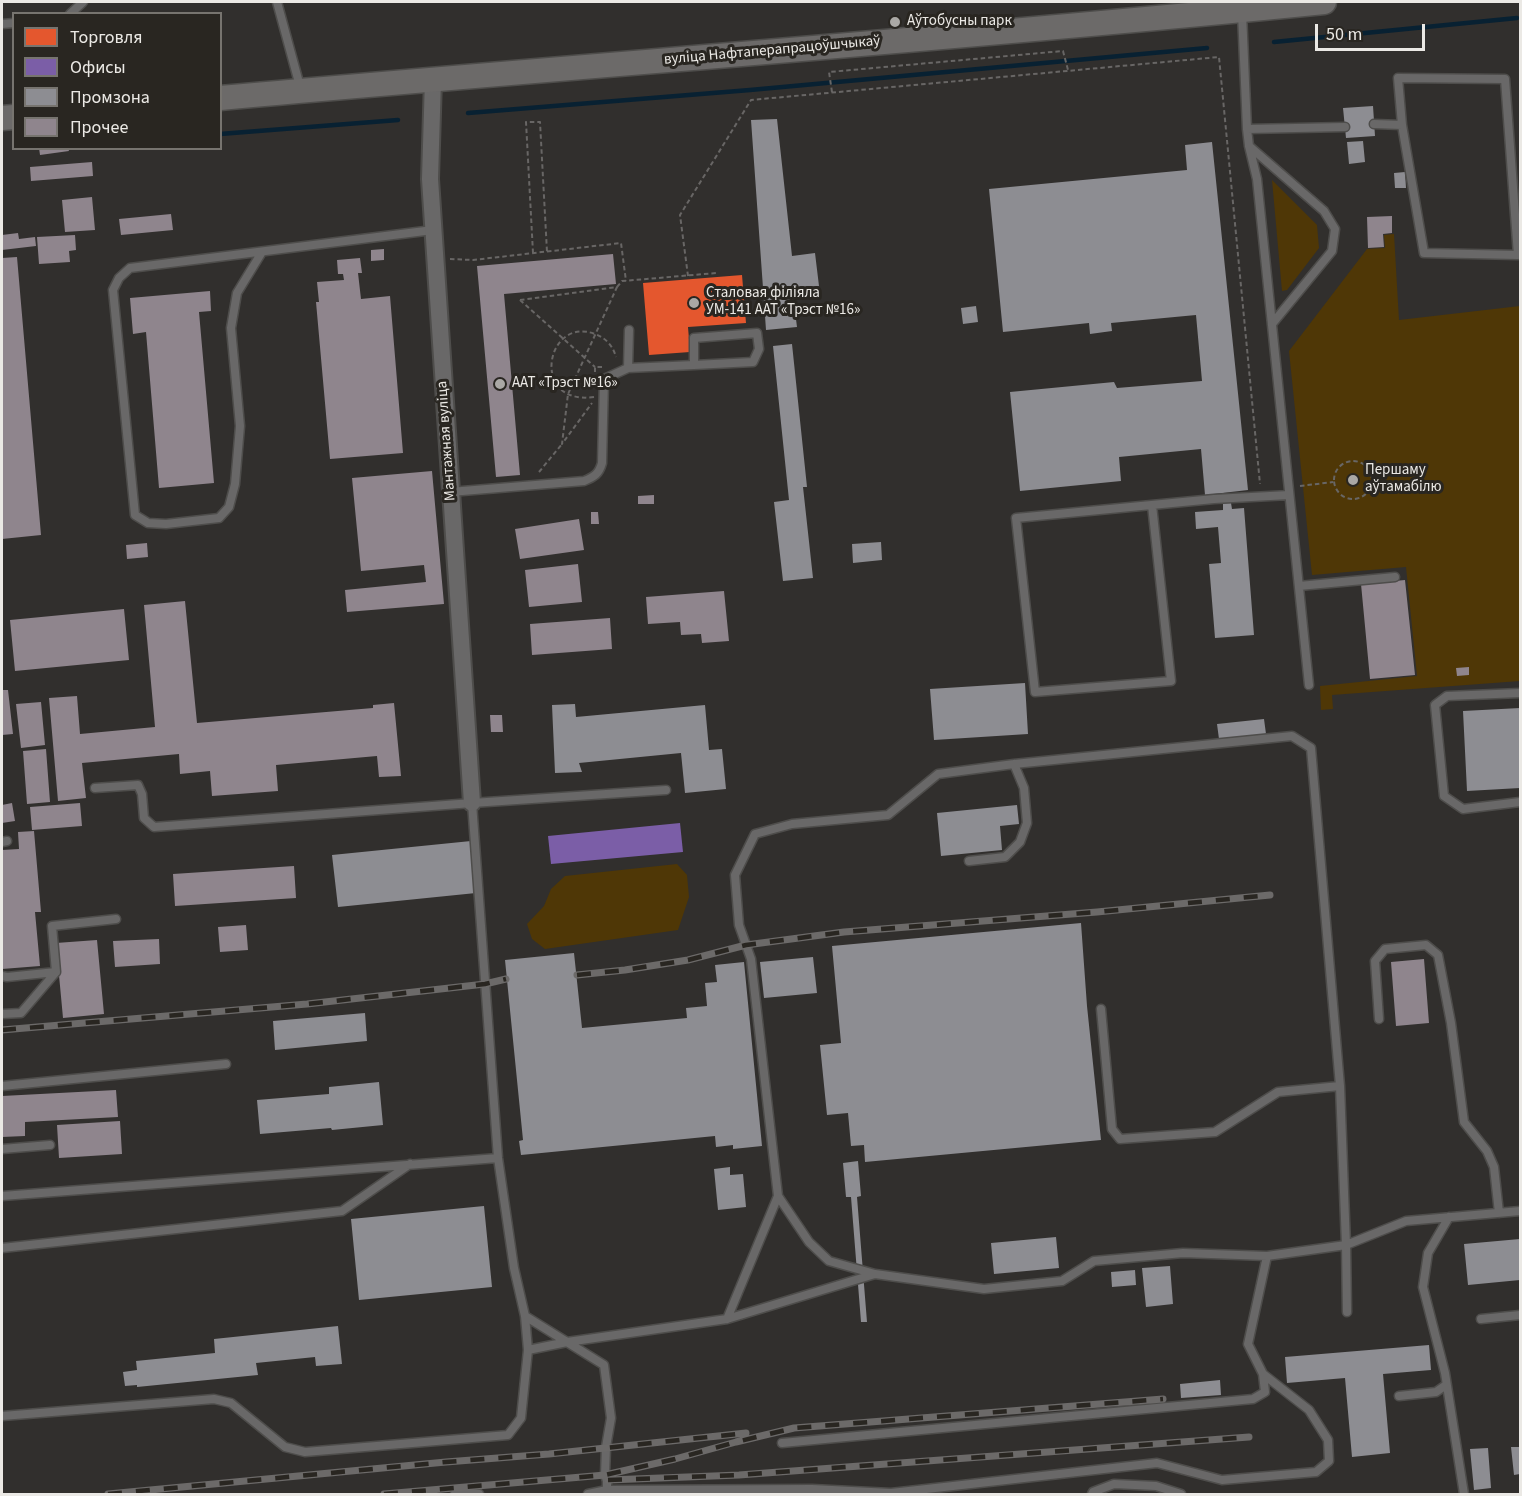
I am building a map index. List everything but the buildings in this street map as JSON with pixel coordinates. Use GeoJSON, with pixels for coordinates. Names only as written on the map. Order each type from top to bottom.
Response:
{"type":"FeatureCollection","features":[{"type":"Feature","properties":{"kind":"main road","name":"вуліца Нафтаперапрацоўшчыкаў"},"geometry":{"type":"LineString","coordinates":[[222,98],[1004,33],[1323,2]]}},
{"type":"Feature","properties":{"kind":"street","name":"Мантажная вуліца"},"geometry":{"type":"LineString","coordinates":[[433,79],[430,179],[434,258],[472,803]]}},
{"type":"Feature","properties":{"kind":"lane"},"geometry":{"type":"LineString","coordinates":[[277,2],[301,91]]}},
{"type":"Feature","properties":{"kind":"lane"},"geometry":{"type":"LineString","coordinates":[[1242,10],[1247,129],[1257,179],[1309,685]]}},
{"type":"Feature","properties":{"kind":"lane"},"geometry":{"type":"LineString","coordinates":[[1398,78],[1505,79],[1518,255],[1424,254],[1402,125],[1398,78]]}},
{"type":"Feature","properties":{"kind":"lane"},"geometry":{"type":"LineString","coordinates":[[1374,124],[1402,125]]}},
{"type":"Feature","properties":{"kind":"lane"},"geometry":{"type":"LineString","coordinates":[[1247,129],[1345,127]]}},
{"type":"Feature","properties":{"kind":"lane"},"geometry":{"type":"LineString","coordinates":[[1249,146],[1324,211],[1335,229],[1332,251],[1272,324]]}},
{"type":"Feature","properties":{"kind":"lane"},"geometry":{"type":"LineString","coordinates":[[262,252],[237,293],[231,328],[240,426],[235,484],[229,507],[219,518],[166,524],[148,523],[135,515],[113,290],[118,278],[130,268],[433,230]]}},
{"type":"Feature","properties":{"kind":"lane"},"geometry":{"type":"LineString","coordinates":[[628,368],[629,330]]}},
{"type":"Feature","properties":{"kind":"lane"},"geometry":{"type":"LineString","coordinates":[[450,492],[584,481],[594,477],[602,463],[604,379],[628,368],[694,365],[753,362],[759,349],[756,333],[694,338],[694,365]]}},
{"type":"Feature","properties":{"kind":"lane"},"geometry":{"type":"LineString","coordinates":[[1152,505],[1171,681],[1035,692],[1016,518],[1214,499],[1262,497],[1289,491]]}},
{"type":"Feature","properties":{"kind":"lane"},"geometry":{"type":"LineString","coordinates":[[1299,586],[1395,577]]}},
{"type":"Feature","properties":{"kind":"lane"},"geometry":{"type":"LineString","coordinates":[[1521,693],[1447,696],[1435,705],[1444,796],[1463,809],[1521,802]]}},
{"type":"Feature","properties":{"kind":"lane"},"geometry":{"type":"LineString","coordinates":[[1347,1312],[1346,1245],[1340,1086],[1311,748],[1292,736],[1014,764],[938,774],[888,815],[792,824],[755,834],[735,875],[739,925],[752,959],[778,1196],[809,1242],[829,1262],[875,1275],[984,1289],[1062,1281],[1094,1261],[1183,1253],[1268,1256],[1346,1245],[1407,1221],[1521,1211]]}},
{"type":"Feature","properties":{"kind":"lane"},"geometry":{"type":"LineString","coordinates":[[969,861],[1005,857],[1020,842],[1027,823],[1024,788],[1014,764]]}},
{"type":"Feature","properties":{"kind":"lane"},"geometry":{"type":"LineString","coordinates":[[95,788],[138,785],[142,794],[144,818],[154,828],[666,790]]}},
{"type":"Feature","properties":{"kind":"lane"},"geometry":{"type":"LineString","coordinates":[[2,1416],[214,1399],[231,1403],[285,1447],[305,1452],[508,1435],[521,1418],[528,1350],[525,1316],[514,1268],[498,1158],[472,803]]}},
{"type":"Feature","properties":{"kind":"lane"},"geometry":{"type":"LineString","coordinates":[[2,1014],[21,1013],[56,972],[52,926],[116,919]]}},
{"type":"Feature","properties":{"kind":"lane"},"geometry":{"type":"LineString","coordinates":[[1379,1020],[1375,961],[1385,949],[1426,945],[1438,955],[1451,1023],[1464,1122],[1487,1150],[1494,1167],[1499,1213]]}},
{"type":"Feature","properties":{"kind":"lane"},"geometry":{"type":"LineString","coordinates":[[2,976],[56,972]]}},
{"type":"Feature","properties":{"kind":"lane"},"geometry":{"type":"LineString","coordinates":[[1101,1010],[1112,1129],[1120,1138],[1215,1132],[1278,1092],[1340,1086]]}},
{"type":"Feature","properties":{"kind":"lane"},"geometry":{"type":"LineString","coordinates":[[2,1086],[226,1064]]}},
{"type":"Feature","properties":{"kind":"lane"},"geometry":{"type":"LineString","coordinates":[[2,1149],[50,1145]]}},
{"type":"Feature","properties":{"kind":"lane"},"geometry":{"type":"LineString","coordinates":[[2,1196],[498,1158]]}},
{"type":"Feature","properties":{"kind":"lane"},"geometry":{"type":"LineString","coordinates":[[2,1248],[342,1211],[410,1164]]}},
{"type":"Feature","properties":{"kind":"lane"},"geometry":{"type":"LineString","coordinates":[[727,1319],[778,1196]]}},
{"type":"Feature","properties":{"kind":"lane"},"geometry":{"type":"LineString","coordinates":[[1449,1217],[1428,1252],[1423,1287],[1446,1385],[1464,1494]]}},
{"type":"Feature","properties":{"kind":"lane"},"geometry":{"type":"LineString","coordinates":[[782,1443],[1253,1399],[1265,1392],[1263,1374],[1248,1344],[1268,1256]]}},
{"type":"Feature","properties":{"kind":"lane"},"geometry":{"type":"LineString","coordinates":[[528,1350],[567,1342],[727,1319],[875,1275]]}},
{"type":"Feature","properties":{"kind":"lane"},"geometry":{"type":"LineString","coordinates":[[1481,1319],[1521,1315]]}},
{"type":"Feature","properties":{"kind":"lane"},"geometry":{"type":"LineString","coordinates":[[525,1316],[604,1365],[611,1418],[606,1447],[607,1490]]}},
{"type":"Feature","properties":{"kind":"lane"},"geometry":{"type":"LineString","coordinates":[[588,1494],[607,1490],[812,1489],[891,1493],[1157,1463],[1222,1480],[1316,1472],[1329,1461],[1328,1440],[1309,1410],[1263,1374]]}},
{"type":"Feature","properties":{"kind":"lane"},"geometry":{"type":"LineString","coordinates":[[1399,1396],[1436,1392],[1446,1385]]}},
{"type":"Feature","properties":{"kind":"lane"},"geometry":{"type":"LineString","coordinates":[[1092,1494],[1114,1484],[1155,1486],[1181,1494]]}},
{"type":"Feature","properties":{"kind":"lane"},"geometry":{"type":"LineString","coordinates":[[455,1494],[479,1494]]}},
{"type":"Feature","properties":{"kind":"path"},"geometry":{"type":"LineString","coordinates":[[832,92],[829,72],[1063,51],[1068,70]]}},
{"type":"Feature","properties":{"kind":"path"},"geometry":{"type":"LineString","coordinates":[[688,276],[681,215],[750,100],[1219,57],[1262,497]]}},
{"type":"Feature","properties":{"kind":"path"},"geometry":{"type":"LineString","coordinates":[[533,253],[526,122],[540,122],[547,252]]}},
{"type":"Feature","properties":{"kind":"path"},"geometry":{"type":"LineString","coordinates":[[434,258],[473,260],[621,243],[626,281]]}},
{"type":"Feature","properties":{"kind":"path"},"geometry":{"type":"LineString","coordinates":[[562,444],[568,394],[617,287],[622,281],[717,273]]}},
{"type":"Feature","properties":{"kind":"path"},"geometry":{"type":"LineString","coordinates":[[596,378],[595,367],[520,300],[617,287]]}},
{"type":"Feature","properties":{"kind":"path"},"geometry":{"type":"LineString","coordinates":[[528,486],[562,444],[596,396],[583,399],[568,394],[556,384],[550,363],[559,342],[568,335],[591,332],[610,344],[616,355],[618,366]]}},
{"type":"Feature","properties":{"kind":"path"},"geometry":{"type":"LineString","coordinates":[[595,367],[606,366]]}},
{"type":"Feature","properties":{"kind":"path"},"geometry":{"type":"LineString","coordinates":[[1352,461],[1364,464],[1372,475],[1371,487],[1363,497],[1357,499],[1351,500],[1340,494],[1334,482],[1336,470],[1341,465],[1352,461]]}},
{"type":"Feature","properties":{"kind":"path"},"geometry":{"type":"LineString","coordinates":[[1289,491],[1334,482]]}},
{"type":"Feature","properties":{"kind":"shaded area"},"geometry":{"type":"Polygon","coordinates":[[[1272,180],[1317,225],[1319,248],[1287,290],[1282,291],[1272,180]]]}},
{"type":"Feature","properties":{"kind":"shaded area"},"geometry":{"type":"Polygon","coordinates":[[[1394,234],[1399,320],[1520,306],[1520,681],[1332,695],[1333,709],[1321,710],[1320,686],[1417,676],[1406,567],[1312,575],[1289,351],[1367,249],[1385,248],[1384,235],[1394,234]]]}},
{"type":"Feature","properties":{"kind":"shaded area"},"geometry":{"type":"Polygon","coordinates":[[[677,864],[687,875],[689,897],[678,930],[545,949],[532,939],[527,924],[544,906],[551,889],[565,876],[677,864]]]}},
{"type":"Feature","properties":{"kind":"waterway"},"geometry":{"type":"LineString","coordinates":[[1274,42],[1517,18]]}},
{"type":"Feature","properties":{"kind":"waterway"},"geometry":{"type":"LineString","coordinates":[[468,113],[1207,48]]}},
{"type":"Feature","properties":{"kind":"waterway"},"geometry":{"type":"LineString","coordinates":[[222,134],[398,120]]}},
{"type":"Feature","properties":{"kind":"railway"},"geometry":{"type":"LineString","coordinates":[[577,975],[688,960],[746,945],[844,932],[1097,912],[1270,895]]}},
{"type":"Feature","properties":{"kind":"railway"},"geometry":{"type":"LineString","coordinates":[[2,1030],[307,1004],[485,984],[506,979]]}},
{"type":"Feature","properties":{"kind":"railway"},"geometry":{"type":"LineString","coordinates":[[384,1494],[605,1475],[794,1428],[1163,1399]]}},
{"type":"Feature","properties":{"kind":"railway"},"geometry":{"type":"LineString","coordinates":[[108,1494],[549,1454],[746,1433]]}},
{"type":"Feature","properties":{"kind":"railway"},"geometry":{"type":"LineString","coordinates":[[608,1480],[739,1475],[1249,1437]]}},
{"type":"Feature","properties":{"kind":"place","name":"Аўтобусны парк"},"geometry":{"type":"Point","coordinates":[895,22]}},
{"type":"Feature","properties":{"kind":"place","name":"Сталовая філіяла УМ-141 ААТ «Трэст №16»"},"geometry":{"type":"Point","coordinates":[694,303]}},
{"type":"Feature","properties":{"kind":"place","name":"ААТ «Трэст №16»"},"geometry":{"type":"Point","coordinates":[500,384]}},
{"type":"Feature","properties":{"kind":"place","name":"Першаму аўтамабілю"},"geometry":{"type":"Point","coordinates":[1353,480]}}]}
